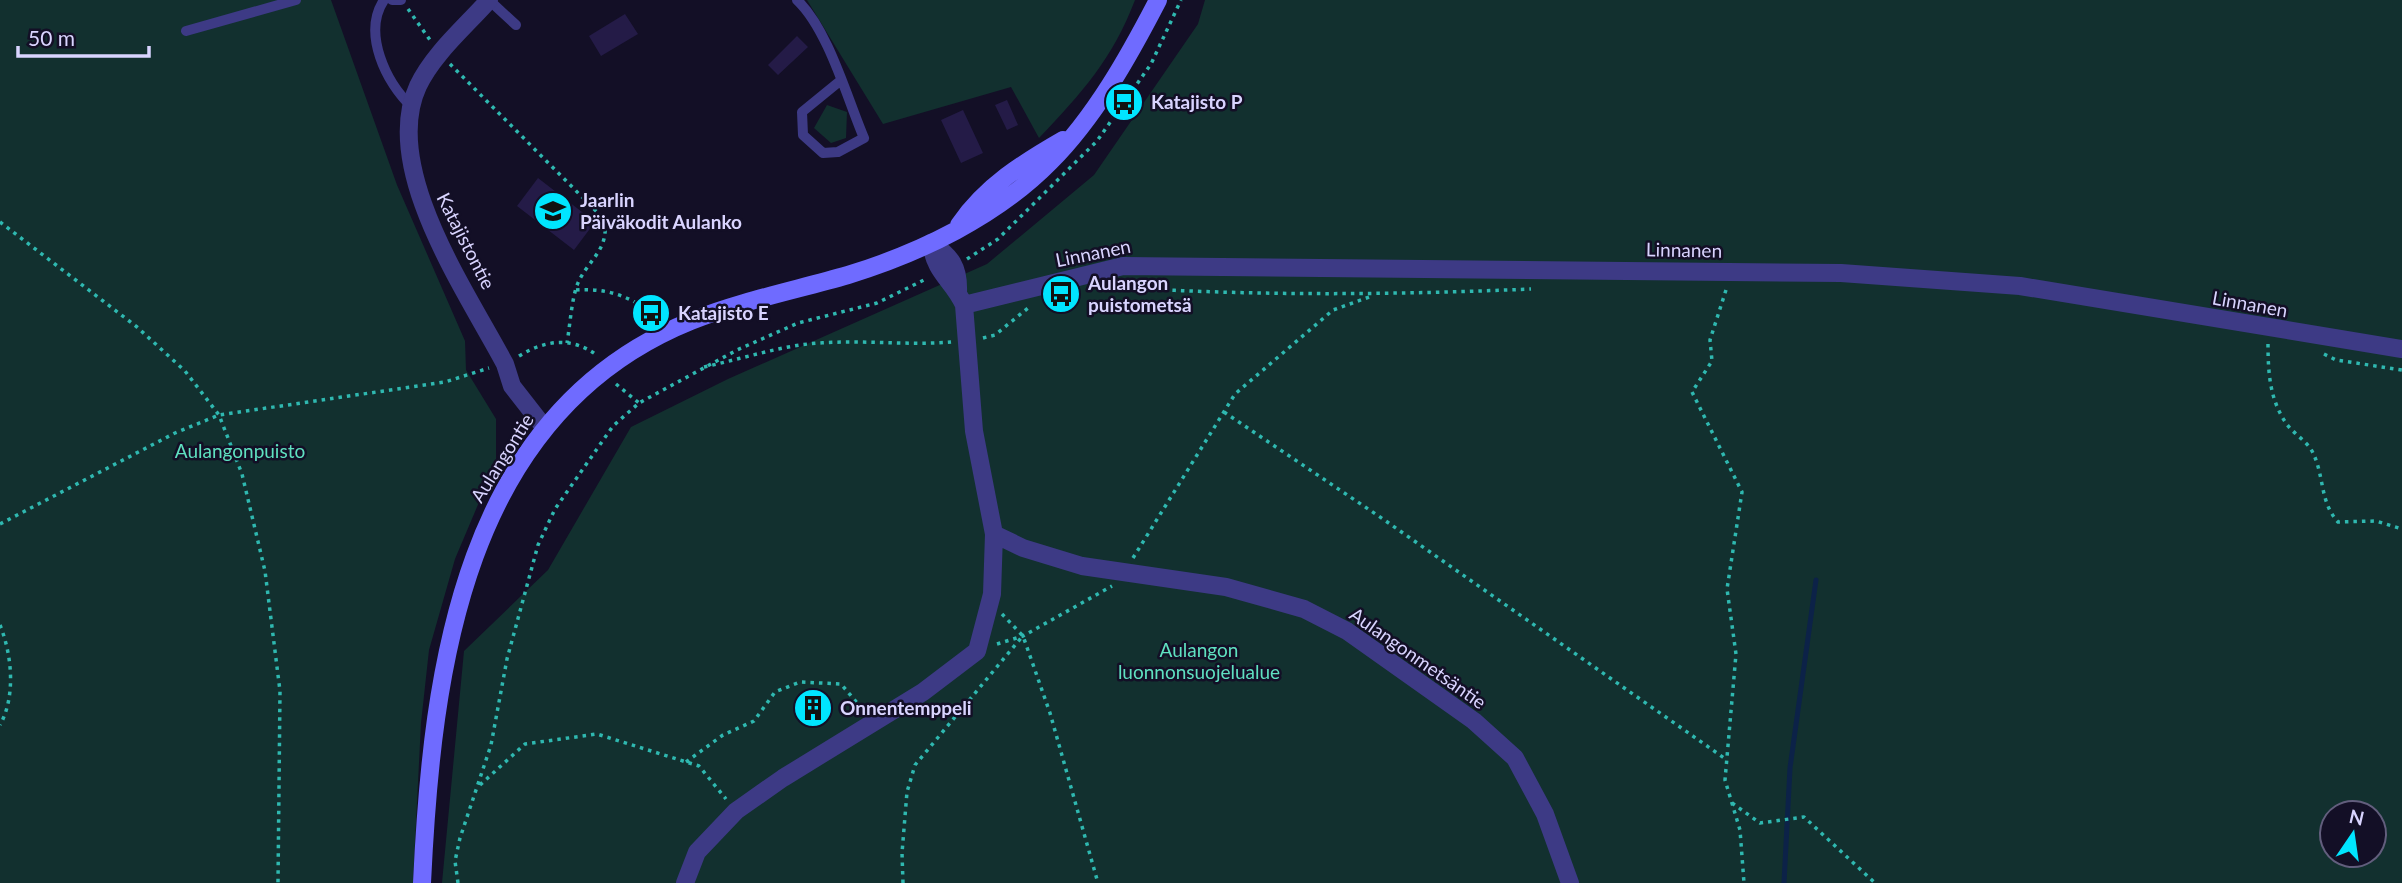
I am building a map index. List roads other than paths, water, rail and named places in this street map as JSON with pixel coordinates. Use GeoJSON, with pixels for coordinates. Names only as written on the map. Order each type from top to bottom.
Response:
{"type":"FeatureCollection","features":[{"type":"Feature","properties":{"kind":"street","name":"Katajistontie"},"geometry":{"type":"LineString","coordinates":[[489,0],[427,69],[416,89],[407,149],[417,191],[432,226],[505,364],[512,386],[544,427]]}},
{"type":"Feature","properties":{"kind":"street","name":"Aulangontie"},"geometry":{"type":"LineString","coordinates":[[422,883],[434,719],[452,625],[484,530],[514,472],[544,427],[579,391],[626,355],[689,321],[849,274],[931,243],[958,227],[976,200],[996,183],[1072,135],[1117,76],[1158,0]]}},
{"type":"Feature","properties":{"kind":"street"},"geometry":{"type":"LineString","coordinates":[[685,883],[697,852],[736,811],[923,692],[977,651],[990,600],[995,534],[974,431],[967,341],[956,265],[931,243]]}},
{"type":"Feature","properties":{"kind":"street","name":"Linnanen"},"geometry":{"type":"LineString","coordinates":[[961,298],[1123,265],[1841,273],[2020,286],[2402,349]]}},
{"type":"Feature","properties":{"kind":"street","name":"Aulangonmetsäntie"},"geometry":{"type":"LineString","coordinates":[[995,534],[1023,548],[1082,566],[1226,587],[1304,609],[1347,631],[1474,721],[1515,758],[1541,805],[1570,883]]}},
{"type":"Feature","properties":{"kind":"lane"},"geometry":{"type":"LineString","coordinates":[[186,31],[296,0]]}},
{"type":"Feature","properties":{"kind":"lane"},"geometry":{"type":"LineString","coordinates":[[384,0],[376,20],[378,48],[398,94],[412,107]]}},
{"type":"Feature","properties":{"kind":"lane"},"geometry":{"type":"LineString","coordinates":[[393,0],[401,0]]}},
{"type":"Feature","properties":{"kind":"lane"},"geometry":{"type":"LineString","coordinates":[[489,0],[516,25]]}},
{"type":"Feature","properties":{"kind":"lane"},"geometry":{"type":"LineString","coordinates":[[797,0],[811,18],[839,81],[864,138],[838,152],[823,153],[803,135],[802,113],[839,81]]}},
{"type":"Feature","properties":{"kind":"waterway"},"geometry":{"type":"LineString","coordinates":[[1784,883],[1790,768],[1816,580]]}},
{"type":"Feature","properties":{"kind":"place","name":"Katajisto P"},"geometry":{"type":"Point","coordinates":[1124,102]}},
{"type":"Feature","properties":{"kind":"place","name":"Jaarlin Päiväkodit Aulanko"},"geometry":{"type":"Point","coordinates":[553,211]}},
{"type":"Feature","properties":{"kind":"place","name":"Aulangon puistometsä"},"geometry":{"type":"Point","coordinates":[1061,294]}},
{"type":"Feature","properties":{"kind":"place","name":"Katajisto E"},"geometry":{"type":"Point","coordinates":[651,313]}},
{"type":"Feature","properties":{"kind":"place","name":"Onnentemppeli"},"geometry":{"type":"Point","coordinates":[813,708]}},
{"type":"Feature","properties":{"kind":"park label","name":"Aulangonpuisto"},"geometry":{"type":"Point","coordinates":[240,451]}},
{"type":"Feature","properties":{"kind":"park label","name":"Aulangon luonnonsuojelualue"},"geometry":{"type":"Point","coordinates":[1199,661]}}]}
